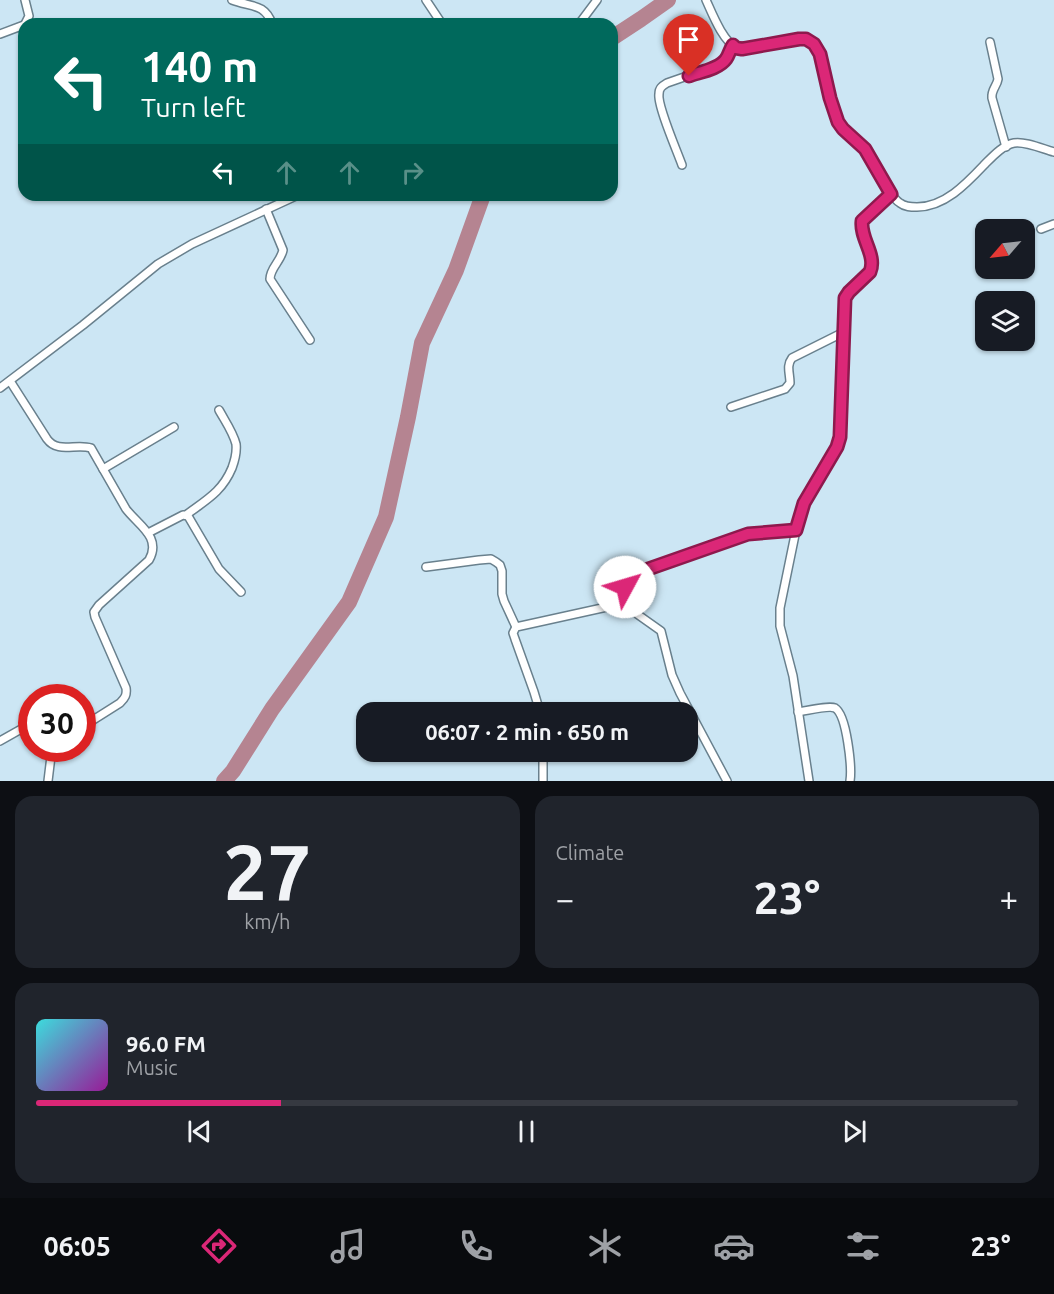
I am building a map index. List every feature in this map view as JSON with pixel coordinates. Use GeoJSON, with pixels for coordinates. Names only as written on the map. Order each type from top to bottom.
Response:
{"type":"FeatureCollection","features":[{"type":"Feature","properties":{"kind":"street"},"geometry":{"type":"LineString","coordinates":[[25,0],[28,18]]}},
{"type":"Feature","properties":{"kind":"street"},"geometry":{"type":"LineString","coordinates":[[232,0],[262,9],[270,18]]}},
{"type":"Feature","properties":{"kind":"street"},"geometry":{"type":"LineString","coordinates":[[426,0],[438,18]]}},
{"type":"Feature","properties":{"kind":"street"},"geometry":{"type":"LineString","coordinates":[[584,18],[597,0]]}},
{"type":"Feature","properties":{"kind":"street"},"geometry":{"type":"LineString","coordinates":[[706,0],[721,29],[736,48],[746,49],[799,39],[806,39],[814,44],[820,54],[838,122],[865,149],[891,194],[904,206],[928,207],[938,203],[961,188],[995,154],[1011,144],[1021,143],[1054,152]]}},
{"type":"Feature","properties":{"kind":"street"},"geometry":{"type":"LineString","coordinates":[[0,34],[18,27]]}},
{"type":"Feature","properties":{"kind":"street"},"geometry":{"type":"LineString","coordinates":[[990,42],[998,79],[992,98],[1006,147]]}},
{"type":"Feature","properties":{"kind":"street"},"geometry":{"type":"LineString","coordinates":[[682,165],[659,100],[660,88],[667,83],[716,66],[725,59],[733,45]]}},
{"type":"Feature","properties":{"kind":"street"},"geometry":{"type":"LineString","coordinates":[[809,781],[792,670],[780,626],[780,608],[804,503],[837,447],[840,437],[845,298],[872,268],[871,257],[862,230],[862,221],[891,194]]}},
{"type":"Feature","properties":{"kind":"street"},"geometry":{"type":"LineString","coordinates":[[0,388],[158,264],[192,244],[284,201]]}},
{"type":"Feature","properties":{"kind":"street"},"geometry":{"type":"LineString","coordinates":[[266,209],[283,250],[271,271],[270,279],[310,339]]}},
{"type":"Feature","properties":{"kind":"street"},"geometry":{"type":"LineString","coordinates":[[1041,230],[1054,224]]}},
{"type":"Feature","properties":{"kind":"street"},"geometry":{"type":"LineString","coordinates":[[731,407],[784,389],[790,383],[788,368],[792,358],[844,332]]}},
{"type":"Feature","properties":{"kind":"street"},"geometry":{"type":"LineString","coordinates":[[10,381],[51,444],[60,448],[85,446],[91,448],[126,509],[151,538],[153,552],[149,560],[94,612],[126,688],[125,698],[96,718]]}},
{"type":"Feature","properties":{"kind":"street"},"geometry":{"type":"LineString","coordinates":[[148,533],[186,515],[222,486],[228,477],[236,448],[235,441],[219,410]]}},
{"type":"Feature","properties":{"kind":"street"},"geometry":{"type":"LineString","coordinates":[[103,469],[174,427]]}},
{"type":"Feature","properties":{"kind":"street"},"geometry":{"type":"LineString","coordinates":[[186,515],[191,519],[219,569],[241,592]]}},
{"type":"Feature","properties":{"kind":"street"},"geometry":{"type":"LineString","coordinates":[[625,603],[625,587],[634,574],[748,534],[796,530]]}},
{"type":"Feature","properties":{"kind":"street"},"geometry":{"type":"LineString","coordinates":[[426,567],[491,559],[496,562],[502,571],[504,602],[516,627]]}},
{"type":"Feature","properties":{"kind":"street"},"geometry":{"type":"LineString","coordinates":[[516,627],[630,603],[638,614],[661,631],[672,675],[727,781]]}},
{"type":"Feature","properties":{"kind":"street"},"geometry":{"type":"LineString","coordinates":[[516,627],[513,633],[537,702]]}},
{"type":"Feature","properties":{"kind":"street"},"geometry":{"type":"LineString","coordinates":[[798,712],[831,707],[839,711],[849,753],[850,781]]}},
{"type":"Feature","properties":{"kind":"street"},"geometry":{"type":"LineString","coordinates":[[0,741],[18,732]]}},
{"type":"Feature","properties":{"kind":"street"},"geometry":{"type":"LineString","coordinates":[[48,781],[50,762]]}},
{"type":"Feature","properties":{"kind":"street"},"geometry":{"type":"LineString","coordinates":[[543,762],[543,781]]}},
{"type":"Feature","properties":{"kind":"waterway"},"geometry":{"type":"LineString","coordinates":[[618,34],[668,0]]}},
{"type":"Feature","properties":{"kind":"waterway"},"geometry":{"type":"LineString","coordinates":[[224,781],[233,771],[272,709],[349,602],[386,517],[422,343],[456,270],[481,201]]}},
{"type":"Feature","properties":{"kind":"route"},"geometry":{"type":"LineString","coordinates":[[625,587],[634,574],[739,537],[758,532],[796,530],[804,503],[837,447],[840,437],[844,302],[849,292],[872,268],[871,257],[861,226],[862,221],[891,194],[865,149],[838,122],[820,54],[810,41],[799,39],[746,49],[736,48],[733,45],[722,63],[689,76]]}}]}
